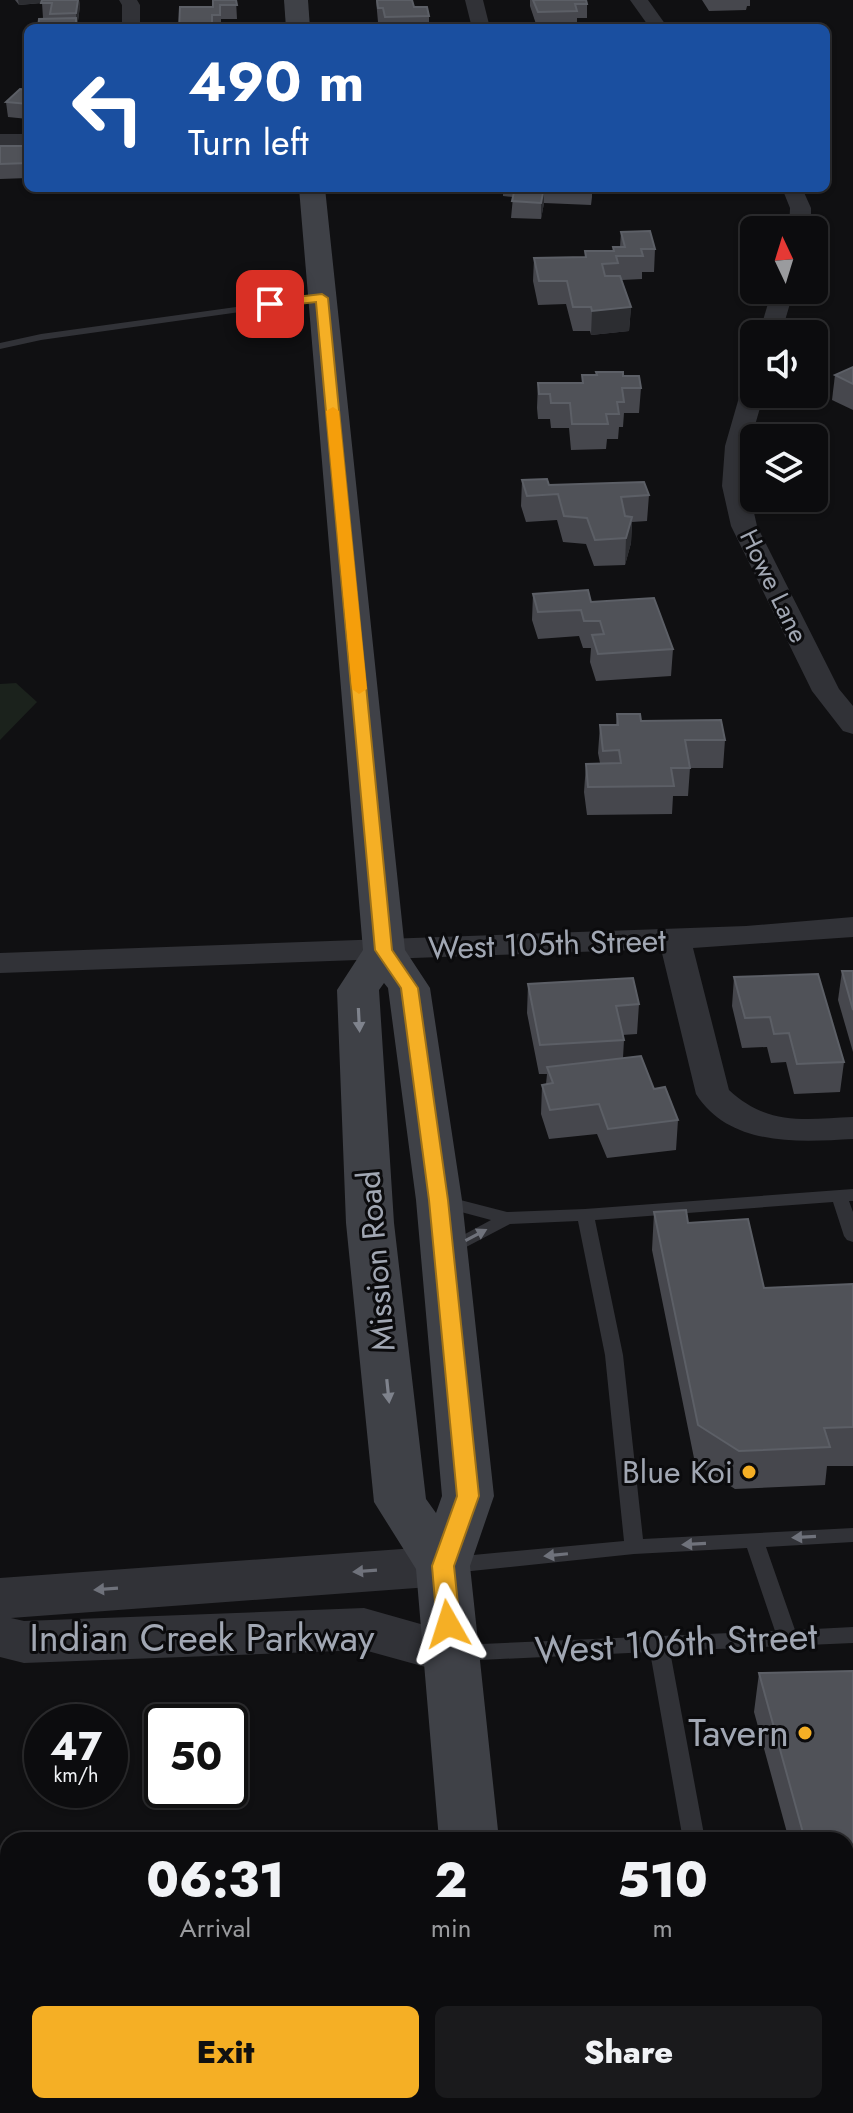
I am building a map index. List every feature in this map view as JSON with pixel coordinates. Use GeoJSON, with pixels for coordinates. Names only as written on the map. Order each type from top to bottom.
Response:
{"type":"FeatureCollection","features":[{"type":"Feature","properties":{"kind":"main road"},"geometry":{"type":"LineString","coordinates":[[296,0],[298,24]]}},
{"type":"Feature","properties":{"kind":"main road","name":"Mission Road"},"geometry":{"type":"LineString","coordinates":[[312,192],[384,950],[409,988],[439,1200],[468,1496],[443,1566],[468,1832]]}},
{"type":"Feature","properties":{"kind":"main road","name":"Mission Road"},"geometry":{"type":"LineString","coordinates":[[384,950],[358,990],[370,1223],[400,1502],[443,1566]]}},
{"type":"Feature","properties":{"kind":"street"},"geometry":{"type":"LineString","coordinates":[[128,0],[131,24]]}},
{"type":"Feature","properties":{"kind":"street"},"geometry":{"type":"LineString","coordinates":[[474,0],[480,24]]}},
{"type":"Feature","properties":{"kind":"street"},"geometry":{"type":"LineString","coordinates":[[639,0],[656,24]]}},
{"type":"Feature","properties":{"kind":"street"},"geometry":{"type":"LineString","coordinates":[[0,140],[24,140]]}},
{"type":"Feature","properties":{"kind":"street"},"geometry":{"type":"LineString","coordinates":[[795,192],[802,216]]}},
{"type":"Feature","properties":{"kind":"street","name":"Howe Lane"},"geometry":{"type":"LineString","coordinates":[[748,408],[737,446],[735,486],[744,526],[826,691],[853,725]]}},
{"type":"Feature","properties":{"kind":"street","name":"West 105th Street"},"geometry":{"type":"LineString","coordinates":[[0,963],[675,939],[853,927]]}},
{"type":"Feature","properties":{"kind":"street"},"geometry":{"type":"LineString","coordinates":[[675,939],[713,1094],[729,1112],[755,1126],[786,1131],[853,1128]]}},
{"type":"Feature","properties":{"kind":"street","name":"Indian Creek Parkway"},"geometry":{"type":"LineString","coordinates":[[0,1598],[443,1566]]}},
{"type":"Feature","properties":{"kind":"street","name":"Indian Creek Parkway"},"geometry":{"type":"LineString","coordinates":[[0,1636],[24,1642],[364,1629],[451,1653]]}},
{"type":"Feature","properties":{"kind":"lane"},"geometry":{"type":"LineString","coordinates":[[0,346],[72,332],[322,298]]}},
{"type":"Feature","properties":{"kind":"lane"},"geometry":{"type":"LineString","coordinates":[[439,1200],[507,1218],[846,1195],[853,1236]]}},
{"type":"Feature","properties":{"kind":"lane"},"geometry":{"type":"LineString","coordinates":[[585,1215],[614,1355],[634,1547]]}},
{"type":"Feature","properties":{"kind":"lane"},"geometry":{"type":"LineString","coordinates":[[444,1253],[507,1218]]}},
{"type":"Feature","properties":{"kind":"lane"},"geometry":{"type":"LineString","coordinates":[[443,1566],[634,1547],[853,1535]]}},
{"type":"Feature","properties":{"kind":"lane"},"geometry":{"type":"LineString","coordinates":[[754,1540],[788,1638]]}},
{"type":"Feature","properties":{"kind":"lane","name":"West 106th Street"},"geometry":{"type":"LineString","coordinates":[[451,1653],[853,1635]]}},
{"type":"Feature","properties":{"kind":"lane"},"geometry":{"type":"LineString","coordinates":[[659,1645],[693,1832]]}},
{"type":"Feature","properties":{"kind":"shaded area"},"geometry":{"type":"Polygon","coordinates":[[[16,683],[37,702],[0,740],[0,684],[16,683]]]}},
{"type":"Feature","properties":{"kind":"building"},"geometry":{"type":"Polygon","coordinates":[[[42,0],[78,0],[76,13],[50,14],[52,3],[41,3],[42,0]]]}},
{"type":"Feature","properties":{"kind":"building"},"geometry":{"type":"Polygon","coordinates":[[[213,0],[236,0],[237,5],[220,5],[220,15],[212,15],[212,24],[179,24],[180,7],[213,7],[213,0]]]}},
{"type":"Feature","properties":{"kind":"building"},"geometry":{"type":"Polygon","coordinates":[[[377,0],[412,0],[414,7],[427,7],[429,16],[385,17],[383,8],[378,8],[377,0]]]}},
{"type":"Feature","properties":{"kind":"building"},"geometry":{"type":"Polygon","coordinates":[[[533,0],[586,0],[587,4],[575,4],[577,11],[538,12],[533,0]]]}},
{"type":"Feature","properties":{"kind":"building"},"geometry":{"type":"Polygon","coordinates":[[[76,18],[76,24],[38,24],[39,19],[76,18]]]}},
{"type":"Feature","properties":{"kind":"building"},"geometry":{"type":"Polygon","coordinates":[[[20,89],[24,90],[24,104],[6,102],[20,89]]]}},
{"type":"Feature","properties":{"kind":"building"},"geometry":{"type":"Polygon","coordinates":[[[0,146],[24,146],[24,163],[0,164],[0,146]]]}},
{"type":"Feature","properties":{"kind":"building"},"geometry":{"type":"Polygon","coordinates":[[[514,192],[543,192],[541,203],[512,201],[514,192]]]}},
{"type":"Feature","properties":{"kind":"building"},"geometry":{"type":"Polygon","coordinates":[[[650,231],[655,249],[641,249],[643,256],[616,256],[618,263],[602,264],[605,276],[620,276],[631,307],[592,311],[591,307],[573,307],[567,281],[539,281],[534,258],[586,257],[585,251],[614,251],[613,247],[625,247],[621,232],[650,231]]]}},
{"type":"Feature","properties":{"kind":"building"},"geometry":{"type":"Polygon","coordinates":[[[853,367],[853,384],[835,375],[853,367]]]}},
{"type":"Feature","properties":{"kind":"building"},"geometry":{"type":"Polygon","coordinates":[[[596,372],[623,372],[623,376],[639,376],[641,388],[622,388],[624,402],[617,402],[619,414],[606,414],[608,424],[572,424],[570,403],[551,403],[550,394],[539,394],[538,383],[583,383],[582,375],[597,375],[596,372]]]}},
{"type":"Feature","properties":{"kind":"building"},"geometry":{"type":"Polygon","coordinates":[[[547,479],[549,485],[644,482],[649,495],[621,497],[625,516],[632,517],[626,538],[595,540],[587,518],[564,516],[558,494],[527,496],[522,480],[547,479]]]}},
{"type":"Feature","properties":{"kind":"building"},"geometry":{"type":"Polygon","coordinates":[[[588,590],[591,602],[654,598],[673,649],[598,654],[592,635],[604,634],[600,621],[584,621],[581,610],[538,612],[533,594],[588,590]]]}},
{"type":"Feature","properties":{"kind":"building"},"geometry":{"type":"Polygon","coordinates":[[[617,714],[640,714],[641,721],[721,720],[725,740],[685,740],[690,768],[671,768],[674,786],[588,787],[586,764],[621,763],[619,750],[603,751],[600,725],[618,725],[617,714]]]}},
{"type":"Feature","properties":{"kind":"building"},"geometry":{"type":"Polygon","coordinates":[[[842,971],[853,971],[853,1010],[842,971]]]}},
{"type":"Feature","properties":{"kind":"building"},"geometry":{"type":"Polygon","coordinates":[[[818,974],[844,1062],[797,1064],[789,1033],[774,1034],[770,1017],[745,1018],[734,977],[818,974]]]}},
{"type":"Feature","properties":{"kind":"building"},"geometry":{"type":"Polygon","coordinates":[[[633,978],[639,1004],[616,1006],[624,1040],[540,1045],[528,984],[633,978]]]}},
{"type":"Feature","properties":{"kind":"building"},"geometry":{"type":"Polygon","coordinates":[[[641,1056],[654,1089],[665,1087],[678,1120],[608,1129],[599,1104],[550,1110],[542,1085],[553,1083],[547,1067],[641,1056]]]}},
{"type":"Feature","properties":{"kind":"building"},"geometry":{"type":"Polygon","coordinates":[[[686,1210],[688,1223],[748,1219],[764,1288],[853,1284],[853,1427],[824,1428],[830,1447],[739,1451],[698,1425],[654,1212],[686,1210]]]}},
{"type":"Feature","properties":{"kind":"building"},"geometry":{"type":"Polygon","coordinates":[[[853,1671],[853,1832],[803,1832],[759,1673],[853,1671]]]}},
{"type":"Feature","properties":{"kind":"slow traffic"},"geometry":{"type":"LineString","coordinates":[[333,411],[359,689]]}},
{"type":"Feature","properties":{"kind":"place","name":"Blue Koi"},"geometry":{"type":"Point","coordinates":[749,1472]}},
{"type":"Feature","properties":{"kind":"place","name":"Tavern"},"geometry":{"type":"Point","coordinates":[805,1733]}},
{"type":"Feature","properties":{"kind":"route"},"geometry":{"type":"LineString","coordinates":[[270,304],[322,298],[384,950],[409,988],[439,1200],[468,1496],[443,1566],[448,1624]]}}]}
